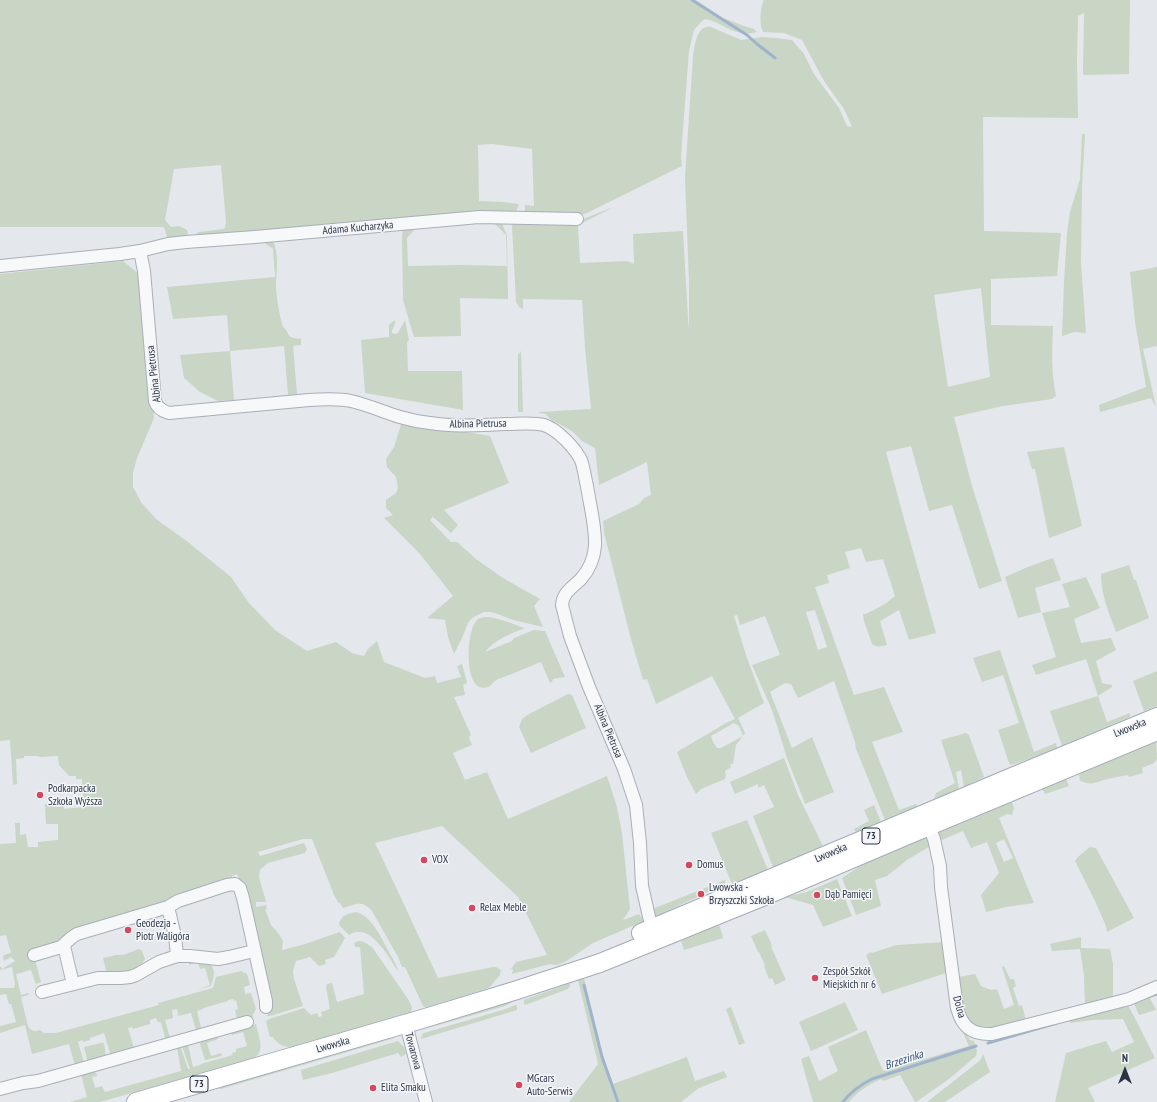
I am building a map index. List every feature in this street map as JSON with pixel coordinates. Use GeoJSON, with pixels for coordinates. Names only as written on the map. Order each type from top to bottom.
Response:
{"type":"FeatureCollection","features":[{"type":"Feature","properties":{"kind":"main road","name":"Lwowska"},"geometry":{"type":"LineString","coordinates":[[136,1102],[406,1024],[530,986],[926,820],[1157,717]]}},
{"type":"Feature","properties":{"kind":"main road","name":"Lwowska"},"geometry":{"type":"LineString","coordinates":[[926,820],[1157,731]]}},
{"type":"Feature","properties":{"kind":"street","name":"Adama Kucharzyka"},"geometry":{"type":"LineString","coordinates":[[140,251],[168,244],[186,242],[248,238],[479,217],[577,219]]}},
{"type":"Feature","properties":{"kind":"street"},"geometry":{"type":"LineString","coordinates":[[0,266],[140,251]]}},
{"type":"Feature","properties":{"kind":"street","name":"Albina Pietrusa"},"geometry":{"type":"LineString","coordinates":[[140,251],[144,271],[155,401],[157,406],[164,412],[169,413],[309,400],[345,400],[402,418],[435,424],[541,424],[549,427],[570,444],[582,464],[593,524],[595,546],[587,571],[581,579],[569,589],[564,596],[562,605],[570,636],[589,687],[624,769],[636,805],[642,886],[655,934]]}},
{"type":"Feature","properties":{"kind":"street","name":"Dolna"},"geometry":{"type":"LineString","coordinates":[[926,820],[934,839],[940,866],[941,887],[957,1008],[963,1023],[972,1031],[981,1034],[992,1034],[1129,999],[1157,987]]}},
{"type":"Feature","properties":{"kind":"street"},"geometry":{"type":"LineString","coordinates":[[34,955],[64,946],[77,934],[168,907],[176,902],[233,883],[240,888],[243,898],[266,1001],[266,1007]]}},
{"type":"Feature","properties":{"kind":"street"},"geometry":{"type":"LineString","coordinates":[[168,907],[176,936],[177,956]]}},
{"type":"Feature","properties":{"kind":"street"},"geometry":{"type":"LineString","coordinates":[[64,946],[73,984]]}},
{"type":"Feature","properties":{"kind":"street"},"geometry":{"type":"LineString","coordinates":[[42,992],[98,978],[130,977],[159,962],[177,956],[218,959],[254,951]]}},
{"type":"Feature","properties":{"kind":"street"},"geometry":{"type":"LineString","coordinates":[[0,1089],[22,1083],[34,1083],[247,1022]]}},
{"type":"Feature","properties":{"kind":"street","name":"Towarowa"},"geometry":{"type":"LineString","coordinates":[[406,1024],[426,1102]]}},
{"type":"Feature","properties":{"kind":"green space"},"geometry":{"type":"Polygon","coordinates":[[[0,0],[696,0],[723,18],[754,29],[757,32],[736,32],[705,19],[701,22],[694,30],[689,51],[681,156],[682,166],[587,213],[577,216],[525,214],[525,205],[534,206],[532,149],[492,144],[478,145],[479,201],[519,204],[516,212],[197,237],[196,234],[199,232],[225,228],[226,222],[221,165],[174,169],[165,220],[171,227],[179,226],[187,230],[188,234],[185,237],[168,240],[164,227],[0,227],[0,0]]]}},
{"type":"Feature","properties":{"kind":"green space"},"geometry":{"type":"Polygon","coordinates":[[[764,0],[1130,0],[1129,74],[1083,75],[1084,13],[1078,16],[1078,118],[983,117],[984,231],[1061,233],[1057,276],[991,279],[991,325],[1053,326],[1052,353],[1056,396],[1052,399],[1003,406],[954,417],[972,486],[1002,581],[979,589],[952,505],[929,511],[911,446],[886,452],[936,633],[909,640],[899,610],[880,621],[887,645],[878,646],[872,644],[863,614],[877,608],[895,596],[883,559],[866,562],[861,548],[845,552],[850,568],[827,575],[829,583],[815,587],[854,695],[884,687],[903,732],[872,742],[899,810],[916,804],[918,807],[885,820],[856,749],[855,742],[834,681],[798,698],[791,684],[785,683],[770,692],[792,748],[812,737],[834,792],[805,804],[787,758],[772,710],[752,665],[780,655],[765,616],[740,625],[737,615],[734,616],[747,658],[764,703],[738,718],[745,733],[743,736],[736,745],[733,764],[730,764],[731,767],[725,771],[725,779],[701,789],[696,794],[677,752],[735,719],[712,676],[656,704],[647,679],[643,680],[604,533],[603,521],[639,504],[644,498],[651,495],[647,462],[599,485],[595,448],[582,441],[572,431],[550,419],[546,414],[539,413],[591,409],[582,300],[523,299],[523,309],[519,307],[516,302],[513,223],[581,220],[612,208],[578,225],[580,263],[627,261],[634,264],[633,234],[683,231],[689,330],[689,283],[685,177],[693,56],[699,32],[706,27],[711,27],[741,40],[762,37],[792,40],[804,54],[814,74],[839,108],[847,126],[852,127],[844,109],[824,81],[802,40],[784,33],[763,32],[761,12],[764,0]],[[981,288],[934,295],[948,387],[990,377],[981,288]],[[815,610],[806,612],[818,650],[827,647],[815,610]],[[734,723],[711,736],[717,748],[721,748],[743,736],[739,726],[734,723]]]}},
{"type":"Feature","properties":{"kind":"green space"},"geometry":{"type":"Polygon","coordinates":[[[1082,134],[1085,134],[1082,187],[1081,263],[1086,333],[1074,332],[1062,336],[1067,233],[1070,212],[1080,179],[1082,134]]]}},
{"type":"Feature","properties":{"kind":"green space"},"geometry":{"type":"Polygon","coordinates":[[[487,223],[502,223],[507,236],[508,299],[460,298],[461,336],[414,337],[403,300],[403,229],[416,228],[407,238],[408,266],[507,266],[506,235],[495,224],[487,223]]]}},
{"type":"Feature","properties":{"kind":"green space"},"geometry":{"type":"Polygon","coordinates":[[[272,240],[277,256],[276,292],[283,327],[291,337],[301,339],[301,345],[293,346],[297,394],[288,395],[284,346],[230,351],[227,315],[173,319],[167,287],[275,277],[273,249],[262,241],[272,240]]]}},
{"type":"Feature","properties":{"kind":"green space"},"geometry":{"type":"Polygon","coordinates":[[[123,261],[139,274],[154,418],[137,458],[133,473],[133,487],[141,502],[156,519],[188,542],[231,577],[249,603],[275,630],[307,651],[336,642],[352,653],[364,656],[368,649],[377,641],[384,662],[425,678],[435,676],[437,683],[461,677],[457,666],[462,664],[467,683],[463,685],[465,695],[454,697],[471,735],[469,737],[472,745],[453,753],[465,780],[487,772],[508,819],[607,776],[617,807],[622,833],[630,909],[623,920],[639,914],[644,921],[593,943],[565,962],[557,965],[550,964],[512,974],[513,969],[511,969],[516,962],[547,955],[518,897],[442,826],[375,843],[438,978],[493,967],[496,967],[502,971],[489,988],[426,1008],[423,1006],[405,967],[402,967],[372,911],[365,905],[361,904],[355,904],[343,908],[334,895],[312,839],[303,839],[258,852],[260,856],[304,843],[307,849],[305,853],[268,863],[260,870],[259,877],[266,902],[256,902],[256,907],[266,905],[267,909],[265,909],[271,925],[283,941],[282,950],[340,932],[345,938],[334,957],[325,960],[326,964],[319,966],[310,957],[296,961],[293,971],[294,979],[303,1006],[267,1016],[270,1009],[270,1004],[243,883],[237,874],[232,876],[232,880],[167,899],[166,902],[80,930],[35,960],[41,982],[36,984],[31,970],[16,974],[21,995],[29,994],[21,997],[28,1026],[32,1030],[40,1030],[44,1033],[56,1033],[159,1005],[158,1003],[213,988],[216,977],[241,971],[247,974],[250,985],[244,987],[245,994],[251,993],[256,1009],[253,1017],[238,1023],[235,1010],[238,1009],[236,1000],[228,1000],[197,1011],[202,1032],[197,1034],[191,1013],[178,1016],[177,1009],[172,1010],[173,1018],[165,1020],[171,1041],[166,1042],[161,1022],[158,1022],[156,1018],[150,1020],[150,1024],[133,1029],[132,1027],[128,1028],[134,1048],[114,1053],[111,1056],[104,1033],[90,1038],[90,1040],[83,1042],[82,1040],[78,1042],[84,1063],[75,1066],[69,1044],[32,1054],[25,1025],[0,1033],[0,1026],[16,1022],[11,1004],[9,1004],[6,994],[0,995],[0,988],[14,988],[15,984],[12,967],[0,970],[0,966],[2,969],[15,961],[11,957],[4,961],[3,956],[11,953],[6,935],[0,936],[0,844],[16,843],[15,823],[20,823],[20,835],[26,834],[28,847],[38,847],[38,842],[58,840],[58,824],[46,824],[45,804],[63,803],[64,809],[83,807],[82,779],[76,779],[76,776],[69,776],[59,765],[58,756],[24,756],[24,758],[16,759],[17,784],[13,785],[10,740],[0,741],[0,274],[123,261]]]}},
{"type":"Feature","properties":{"kind":"green space"},"geometry":{"type":"Polygon","coordinates":[[[1157,267],[1157,346],[1143,349],[1156,407],[1151,398],[1100,412],[1099,405],[1146,387],[1135,322],[1130,272],[1157,267]]]}},
{"type":"Feature","properties":{"kind":"green space"},"geometry":{"type":"Polygon","coordinates":[[[395,320],[392,333],[395,334],[398,333],[405,320],[409,340],[407,342],[408,371],[462,371],[463,410],[365,393],[361,340],[389,337],[389,325],[395,320]]]}},
{"type":"Feature","properties":{"kind":"green space"},"geometry":{"type":"Polygon","coordinates":[[[230,351],[234,400],[218,401],[200,392],[184,378],[180,355],[230,351]]]}},
{"type":"Feature","properties":{"kind":"green space"},"geometry":{"type":"Polygon","coordinates":[[[521,351],[523,412],[518,412],[518,355],[521,351]]]}},
{"type":"Feature","properties":{"kind":"green space"},"geometry":{"type":"Polygon","coordinates":[[[402,421],[490,436],[509,483],[444,510],[458,525],[451,533],[433,517],[430,520],[451,542],[457,542],[476,559],[503,578],[540,599],[534,606],[543,627],[513,620],[498,614],[484,612],[472,618],[468,623],[454,654],[448,637],[445,620],[427,618],[453,596],[420,554],[384,518],[393,515],[386,508],[386,500],[396,493],[398,488],[396,477],[387,467],[386,459],[394,447],[402,421]]]}},
{"type":"Feature","properties":{"kind":"green space"},"geometry":{"type":"Polygon","coordinates":[[[1064,447],[1082,526],[1049,538],[1035,469],[1032,469],[1027,452],[1064,447]]]}},
{"type":"Feature","properties":{"kind":"green space"},"geometry":{"type":"Polygon","coordinates":[[[1053,558],[1061,580],[1035,588],[1041,612],[1018,618],[1005,577],[1053,558]]]}},
{"type":"Feature","properties":{"kind":"green space"},"geometry":{"type":"Polygon","coordinates":[[[1129,565],[1134,580],[1136,580],[1149,618],[1116,632],[1104,597],[1101,574],[1129,565]]]}},
{"type":"Feature","properties":{"kind":"green space"},"geometry":{"type":"Polygon","coordinates":[[[1086,577],[1100,608],[1074,619],[1081,643],[1111,638],[1116,650],[1096,661],[1102,683],[1112,685],[1112,687],[1098,696],[1086,659],[1036,675],[1032,665],[1056,657],[1042,613],[1070,607],[1062,584],[1086,577]]]}},
{"type":"Feature","properties":{"kind":"green space"},"geometry":{"type":"Polygon","coordinates":[[[485,617],[500,619],[525,628],[508,635],[493,644],[485,652],[534,630],[545,631],[565,677],[553,679],[550,683],[541,662],[498,679],[488,687],[479,687],[474,683],[471,675],[469,666],[469,644],[473,626],[478,619],[485,617]]]}},
{"type":"Feature","properties":{"kind":"green space"},"geometry":{"type":"Polygon","coordinates":[[[1000,650],[1034,752],[1056,743],[1057,748],[1011,765],[998,730],[1019,723],[1003,675],[982,682],[973,658],[1000,650]]]}},
{"type":"Feature","properties":{"kind":"green space"},"geometry":{"type":"Polygon","coordinates":[[[1157,671],[1157,706],[1144,711],[1133,681],[1157,671]]]}},
{"type":"Feature","properties":{"kind":"green space"},"geometry":{"type":"Polygon","coordinates":[[[568,694],[572,695],[586,728],[531,753],[519,727],[522,719],[568,694]]]}},
{"type":"Feature","properties":{"kind":"green space"},"geometry":{"type":"Polygon","coordinates":[[[1098,696],[1107,722],[1130,713],[1130,717],[1062,746],[1050,711],[1098,696]]]}},
{"type":"Feature","properties":{"kind":"green space"},"geometry":{"type":"Polygon","coordinates":[[[966,733],[969,735],[984,777],[964,787],[961,770],[956,772],[959,789],[934,800],[936,793],[955,783],[941,740],[966,733]]]}},
{"type":"Feature","properties":{"kind":"green space"},"geometry":{"type":"Polygon","coordinates":[[[1156,739],[1157,759],[1154,763],[1142,768],[1143,773],[1093,783],[1085,783],[1080,781],[1079,773],[1156,739]]]}},
{"type":"Feature","properties":{"kind":"green space"},"geometry":{"type":"Polygon","coordinates":[[[784,758],[798,795],[823,846],[773,867],[753,816],[774,807],[764,785],[758,788],[758,784],[735,794],[730,782],[784,758]]]}},
{"type":"Feature","properties":{"kind":"green space"},"geometry":{"type":"Polygon","coordinates":[[[1066,779],[1069,786],[1045,794],[1042,789],[1066,779]]]}},
{"type":"Feature","properties":{"kind":"green space"},"geometry":{"type":"Polygon","coordinates":[[[1012,802],[1014,808],[1012,815],[1007,814],[999,818],[1034,903],[1006,907],[986,912],[981,895],[999,873],[987,842],[971,848],[963,831],[937,842],[936,834],[1012,802]],[[1004,839],[996,843],[1004,862],[1013,858],[1004,839]]]}},
{"type":"Feature","properties":{"kind":"green space"},"geometry":{"type":"Polygon","coordinates":[[[874,805],[881,822],[856,832],[854,829],[869,821],[864,810],[874,805]]]}},
{"type":"Feature","properties":{"kind":"green space"},"geometry":{"type":"Polygon","coordinates":[[[747,820],[768,870],[732,884],[711,833],[747,820]]]}},
{"type":"Feature","properties":{"kind":"green space"},"geometry":{"type":"Polygon","coordinates":[[[927,837],[932,845],[907,860],[887,876],[875,880],[881,906],[856,915],[842,878],[860,866],[927,837]]]}},
{"type":"Feature","properties":{"kind":"green space"},"geometry":{"type":"Polygon","coordinates":[[[1090,847],[1096,848],[1134,918],[1107,932],[1106,926],[1095,901],[1075,861],[1090,847]]]}},
{"type":"Feature","properties":{"kind":"green space"},"geometry":{"type":"Polygon","coordinates":[[[837,879],[852,916],[823,927],[813,905],[785,897],[807,892],[837,879]]]}},
{"type":"Feature","properties":{"kind":"green space"},"geometry":{"type":"Polygon","coordinates":[[[725,880],[725,885],[703,894],[698,894],[699,896],[655,917],[650,910],[725,880]]]}},
{"type":"Feature","properties":{"kind":"green space"},"geometry":{"type":"Polygon","coordinates":[[[356,912],[362,914],[372,923],[397,966],[398,971],[378,942],[364,933],[357,932],[349,935],[340,926],[339,923],[344,916],[356,912]]]}},
{"type":"Feature","properties":{"kind":"green space"},"geometry":{"type":"Polygon","coordinates":[[[718,925],[723,938],[684,950],[681,941],[718,925]]]}},
{"type":"Feature","properties":{"kind":"green space"},"geometry":{"type":"Polygon","coordinates":[[[765,930],[786,980],[775,985],[772,978],[769,979],[764,966],[765,965],[751,936],[765,930]]]}},
{"type":"Feature","properties":{"kind":"green space"},"geometry":{"type":"Polygon","coordinates":[[[1081,937],[1081,948],[1110,949],[1113,964],[1113,998],[1085,1006],[1084,976],[1080,949],[1052,951],[1050,944],[1081,937]]]}},
{"type":"Feature","properties":{"kind":"green space"},"geometry":{"type":"Polygon","coordinates":[[[359,941],[372,947],[408,999],[412,1007],[411,1013],[299,1047],[281,1045],[273,1037],[270,1037],[266,1021],[269,1019],[304,1008],[311,1015],[317,1013],[319,1017],[322,1016],[321,1012],[330,1009],[326,987],[327,984],[332,983],[337,1002],[364,994],[360,947],[355,947],[354,943],[359,941]]]}},
{"type":"Feature","properties":{"kind":"green space"},"geometry":{"type":"Polygon","coordinates":[[[946,942],[949,972],[882,994],[866,955],[871,952],[872,953],[896,945],[946,942]]]}},
{"type":"Feature","properties":{"kind":"green space"},"geometry":{"type":"Polygon","coordinates":[[[139,949],[142,951],[145,959],[142,964],[143,967],[135,972],[107,974],[103,958],[123,955],[139,949]]]}},
{"type":"Feature","properties":{"kind":"green space"},"geometry":{"type":"Polygon","coordinates":[[[198,960],[208,963],[213,968],[214,976],[211,986],[199,989],[210,985],[205,968],[200,969],[198,962],[189,965],[189,961],[198,960]]]}},
{"type":"Feature","properties":{"kind":"green space"},"geometry":{"type":"Polygon","coordinates":[[[1004,966],[1010,979],[1014,979],[1016,986],[1013,988],[1019,1006],[1022,1005],[1027,1024],[985,1033],[964,1020],[958,977],[975,974],[981,986],[991,990],[997,989],[1004,1009],[1014,1005],[1002,967],[1004,966]]]}},
{"type":"Feature","properties":{"kind":"green space"},"geometry":{"type":"Polygon","coordinates":[[[584,978],[604,1059],[613,1084],[687,1057],[695,1081],[724,1071],[727,1077],[699,1088],[681,1102],[569,1102],[598,1064],[578,980],[584,978]]]}},
{"type":"Feature","properties":{"kind":"green space"},"geometry":{"type":"Polygon","coordinates":[[[570,984],[570,986],[568,989],[525,1005],[524,1003],[524,1000],[526,999],[570,984]]]}},
{"type":"Feature","properties":{"kind":"green space"},"geometry":{"type":"Polygon","coordinates":[[[1148,994],[1156,1010],[1139,1015],[1135,1006],[1135,999],[1148,994]]]}},
{"type":"Feature","properties":{"kind":"green space"},"geometry":{"type":"Polygon","coordinates":[[[510,1000],[514,1001],[505,1006],[421,1030],[422,1028],[510,1000]]]}},
{"type":"Feature","properties":{"kind":"green space"},"geometry":{"type":"Polygon","coordinates":[[[845,1002],[858,1030],[811,1051],[799,1022],[845,1002]]]}},
{"type":"Feature","properties":{"kind":"green space"},"geometry":{"type":"Polygon","coordinates":[[[1126,1002],[1155,1058],[1088,1088],[1095,1102],[1055,1102],[1066,1053],[1106,1041],[1112,1052],[1134,1042],[1123,1019],[1093,1020],[1070,1023],[1069,1018],[1126,1002]]]}},
{"type":"Feature","properties":{"kind":"green space"},"geometry":{"type":"Polygon","coordinates":[[[515,1005],[517,1006],[517,1010],[421,1039],[422,1034],[424,1033],[515,1005]]]}},
{"type":"Feature","properties":{"kind":"green space"},"geometry":{"type":"Polygon","coordinates":[[[731,1007],[745,1043],[739,1045],[726,1009],[731,1007]]]}},
{"type":"Feature","properties":{"kind":"green space"},"geometry":{"type":"Polygon","coordinates":[[[256,1024],[260,1039],[260,1048],[257,1056],[252,1059],[100,1102],[70,1102],[87,1097],[81,1074],[91,1071],[96,1073],[97,1076],[92,1077],[95,1088],[102,1086],[105,1092],[181,1071],[177,1047],[181,1048],[188,1069],[190,1069],[182,1046],[188,1045],[193,1067],[197,1066],[233,1055],[232,1053],[236,1052],[236,1049],[247,1046],[243,1032],[232,1035],[231,1032],[256,1024]]]}},
{"type":"Feature","properties":{"kind":"green space"},"geometry":{"type":"Polygon","coordinates":[[[959,1024],[961,1024],[970,1040],[974,1041],[977,1051],[976,1056],[949,1079],[916,1102],[900,1075],[883,1081],[881,1079],[860,1091],[849,1102],[813,1102],[801,1059],[809,1056],[819,1081],[838,1071],[828,1047],[866,1030],[883,1071],[969,1046],[959,1024]]]}},
{"type":"Feature","properties":{"kind":"green space"},"geometry":{"type":"Polygon","coordinates":[[[217,1036],[218,1039],[207,1043],[211,1056],[221,1053],[222,1056],[205,1060],[199,1041],[217,1036]]]}},
{"type":"Feature","properties":{"kind":"green space"},"geometry":{"type":"Polygon","coordinates":[[[390,1037],[395,1038],[221,1089],[218,1087],[390,1037]]]}},
{"type":"Feature","properties":{"kind":"green space"},"geometry":{"type":"Polygon","coordinates":[[[398,1041],[404,1047],[406,1053],[401,1057],[398,1053],[303,1080],[301,1070],[398,1041]]]}},
{"type":"Feature","properties":{"kind":"green space"},"geometry":{"type":"Polygon","coordinates":[[[104,1043],[106,1057],[88,1063],[84,1047],[104,1043]]]}},
{"type":"Feature","properties":{"kind":"green space"},"geometry":{"type":"Polygon","coordinates":[[[983,1054],[990,1072],[945,1102],[927,1102],[978,1062],[983,1054]]]}},
{"type":"Feature","properties":{"kind":"waterway"},"geometry":{"type":"LineString","coordinates":[[692,0],[747,35],[775,58]]}},
{"type":"Feature","properties":{"kind":"waterway"},"geometry":{"type":"LineString","coordinates":[[584,985],[602,1057],[618,1102]]}},
{"type":"Feature","properties":{"kind":"waterway"},"geometry":{"type":"LineString","coordinates":[[1147,997],[1157,994]]}},
{"type":"Feature","properties":{"kind":"waterway"},"geometry":{"type":"LineString","coordinates":[[988,1043],[1057,1023]]}},
{"type":"Feature","properties":{"kind":"waterway","name":"Brzezinka"},"geometry":{"type":"LineString","coordinates":[[843,1102],[856,1089],[872,1079],[976,1046]]}},
{"type":"Feature","properties":{"kind":"place","name":"Podkarpacka Szkoła Wyższa"},"geometry":{"type":"Point","coordinates":[40,795]}},
{"type":"Feature","properties":{"kind":"place","name":"VOX"},"geometry":{"type":"Point","coordinates":[424,860]}},
{"type":"Feature","properties":{"kind":"place","name":"Domus"},"geometry":{"type":"Point","coordinates":[689,865]}},
{"type":"Feature","properties":{"kind":"place","name":"Lwowska - Brzyszczki Szkoła"},"geometry":{"type":"Point","coordinates":[701,894]}},
{"type":"Feature","properties":{"kind":"place","name":"Dąb Pamięci"},"geometry":{"type":"Point","coordinates":[817,895]}},
{"type":"Feature","properties":{"kind":"place","name":"Relax Meble"},"geometry":{"type":"Point","coordinates":[472,908]}},
{"type":"Feature","properties":{"kind":"place","name":"Geodezja - Piotr Waligóra"},"geometry":{"type":"Point","coordinates":[128,930]}},
{"type":"Feature","properties":{"kind":"place","name":"Zespół Szkół Miejskich nr 6"},"geometry":{"type":"Point","coordinates":[815,978]}},
{"type":"Feature","properties":{"kind":"place","name":"MGcars Auto-Serwis"},"geometry":{"type":"Point","coordinates":[519,1085]}},
{"type":"Feature","properties":{"kind":"place","name":"Elita Smaku"},"geometry":{"type":"Point","coordinates":[373,1088]}}]}
